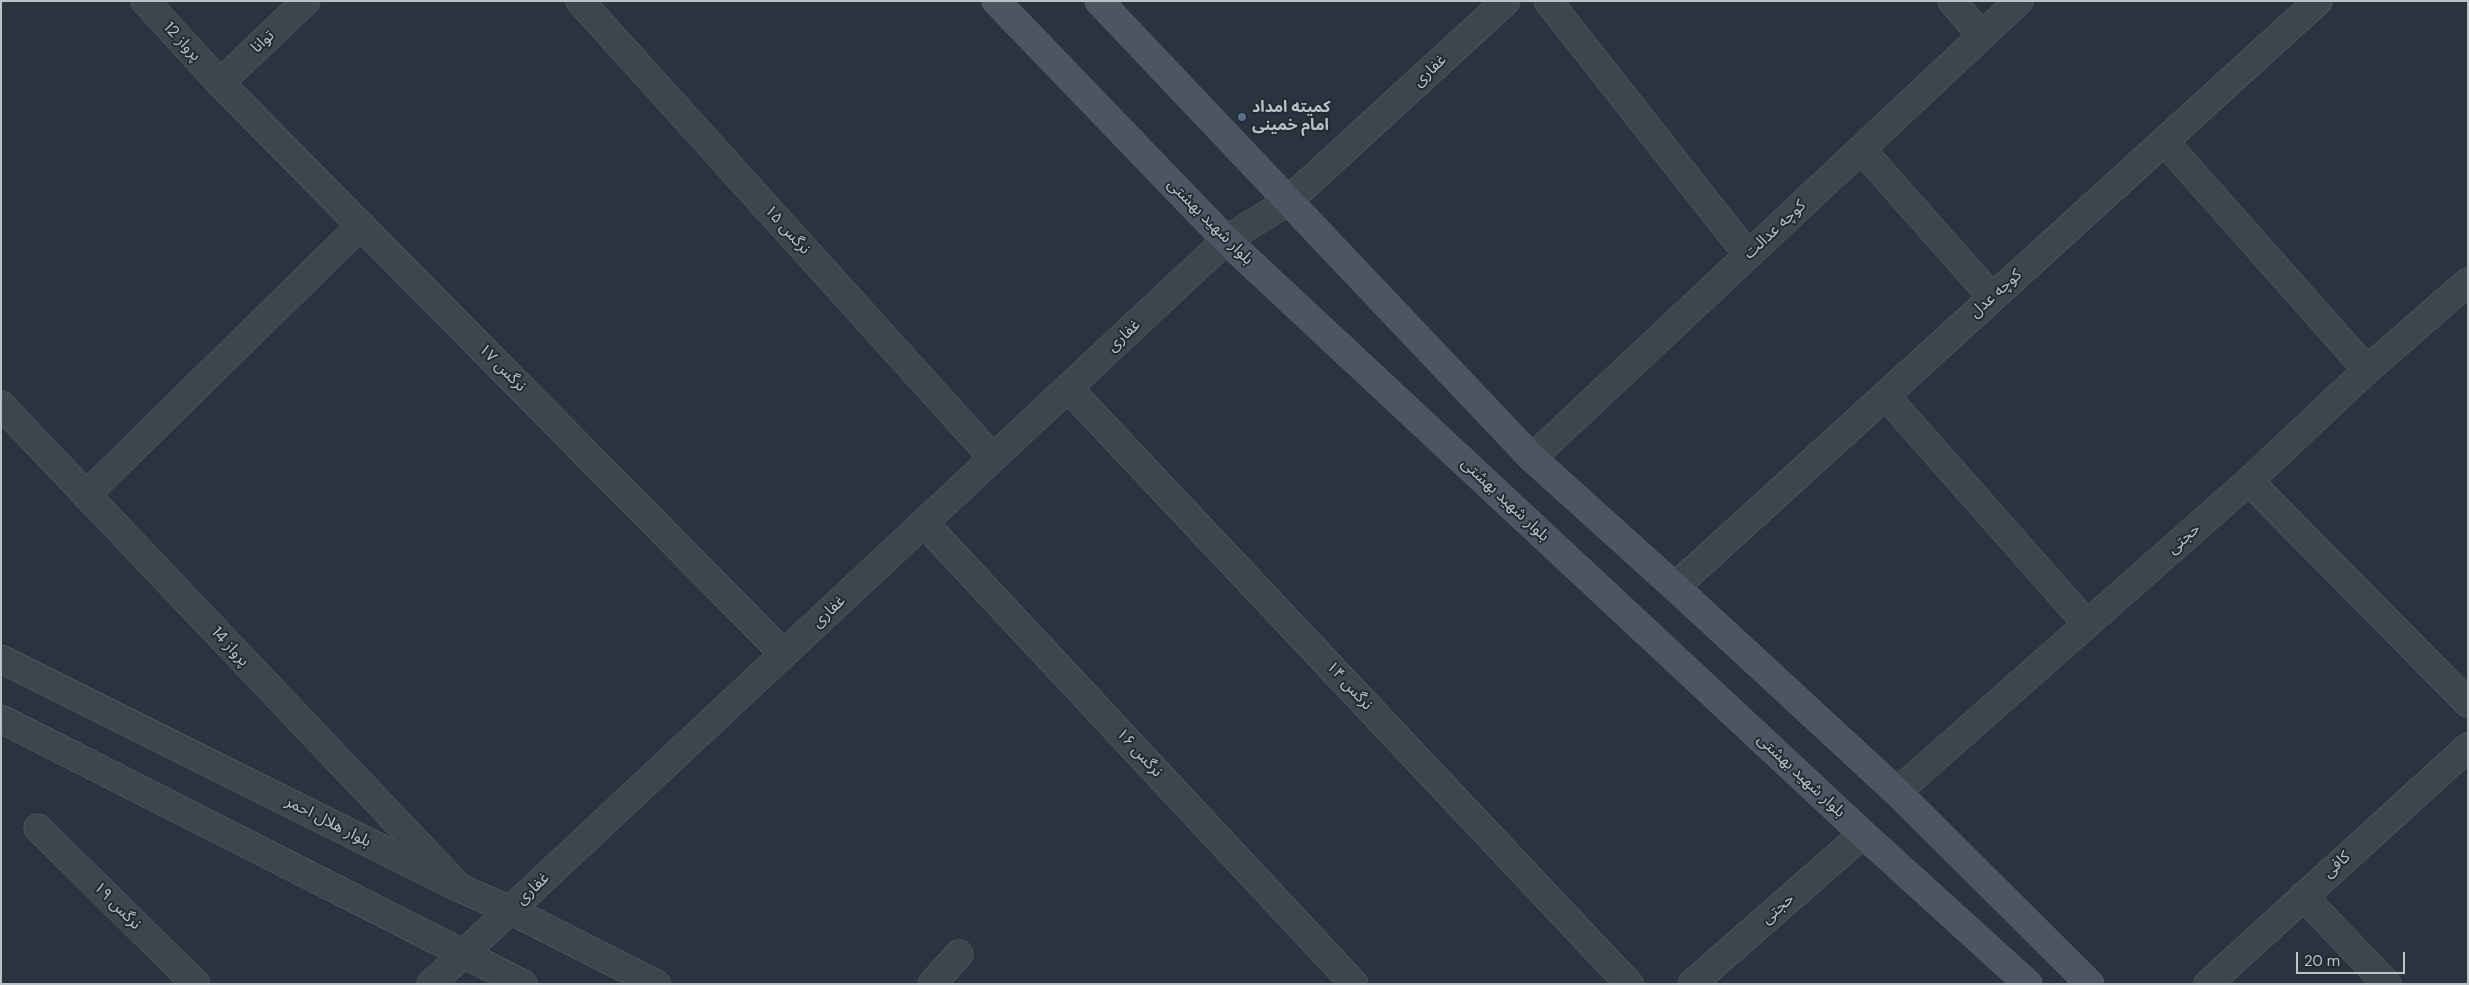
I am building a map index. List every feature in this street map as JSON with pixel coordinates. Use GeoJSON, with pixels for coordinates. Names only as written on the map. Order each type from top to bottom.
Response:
{"type":"FeatureCollection","features":[{"type":"Feature","properties":{"kind":"main road","name":"بلوار شهید بهشتی"},"geometry":{"type":"LineString","coordinates":[[996,1],[1226,240],[1863,834],[2028,984]]}},
{"type":"Feature","properties":{"kind":"main road"},"geometry":{"type":"LineString","coordinates":[[1099,1],[1287,202],[1532,458],[1675,586],[1896,792],[2090,984]]}},
{"type":"Feature","properties":{"kind":"street","name":"پرواز 12"},"geometry":{"type":"LineString","coordinates":[[144,1],[220,83]]}},
{"type":"Feature","properties":{"kind":"street","name":"توانا"},"geometry":{"type":"LineString","coordinates":[[220,83],[306,1]]}},
{"type":"Feature","properties":{"kind":"street","name":"نرگس ۱۵"},"geometry":{"type":"LineString","coordinates":[[580,1],[993,458]]}},
{"type":"Feature","properties":{"kind":"street","name":"غفاری"},"geometry":{"type":"LineString","coordinates":[[430,984],[1226,240],[1287,202],[1506,1]]}},
{"type":"Feature","properties":{"kind":"street"},"geometry":{"type":"LineString","coordinates":[[1548,1],[1748,256]]}},
{"type":"Feature","properties":{"kind":"street"},"geometry":{"type":"LineString","coordinates":[[1952,1],[1982,36]]}},
{"type":"Feature","properties":{"kind":"street","name":"کوچه عدالت"},"geometry":{"type":"LineString","coordinates":[[1532,458],[2019,1]]}},
{"type":"Feature","properties":{"kind":"street","name":"کوچه عدل"},"geometry":{"type":"LineString","coordinates":[[1675,586],[2318,1]]}},
{"type":"Feature","properties":{"kind":"street","name":"نرگس ۱۷"},"geometry":{"type":"LineString","coordinates":[[220,83],[784,654]]}},
{"type":"Feature","properties":{"kind":"street"},"geometry":{"type":"LineString","coordinates":[[2164,141],[2367,370]]}},
{"type":"Feature","properties":{"kind":"street"},"geometry":{"type":"LineString","coordinates":[[1861,149],[1992,298]]}},
{"type":"Feature","properties":{"kind":"street"},"geometry":{"type":"LineString","coordinates":[[86,495],[361,225]]}},
{"type":"Feature","properties":{"kind":"street","name":"حجتی"},"geometry":{"type":"LineString","coordinates":[[1896,792],[2249,481],[2367,370],[2468,282]]}},
{"type":"Feature","properties":{"kind":"street","name":"نرگس ۱۴"},"geometry":{"type":"LineString","coordinates":[[1068,388],[1629,984]]}},
{"type":"Feature","properties":{"kind":"street"},"geometry":{"type":"LineString","coordinates":[[1885,395],[2087,624]]}},
{"type":"Feature","properties":{"kind":"street","name":"پرواز 14"},"geometry":{"type":"LineString","coordinates":[[1,405],[460,888]]}},
{"type":"Feature","properties":{"kind":"street"},"geometry":{"type":"LineString","coordinates":[[2249,481],[2468,703]]}},
{"type":"Feature","properties":{"kind":"street","name":"نرگس ۱۶"},"geometry":{"type":"LineString","coordinates":[[924,523],[1354,984]]}},
{"type":"Feature","properties":{"kind":"street","name":"بلوار هلال احمر"},"geometry":{"type":"LineString","coordinates":[[1,658],[656,984]]}},
{"type":"Feature","properties":{"kind":"street"},"geometry":{"type":"LineString","coordinates":[[1,719],[523,984]]}},
{"type":"Feature","properties":{"kind":"street","name":"کافی"},"geometry":{"type":"LineString","coordinates":[[2208,984],[2468,747]]}},
{"type":"Feature","properties":{"kind":"street","name":"نرگس ۱۹"},"geometry":{"type":"LineString","coordinates":[[38,828],[196,984]]}},
{"type":"Feature","properties":{"kind":"street","name":"حجتی"},"geometry":{"type":"LineString","coordinates":[[1692,984],[1863,834]]}},
{"type":"Feature","properties":{"kind":"street"},"geometry":{"type":"LineString","coordinates":[[2303,896],[2387,984]]}},
{"type":"Feature","properties":{"kind":"street"},"geometry":{"type":"LineString","coordinates":[[932,984],[959,954]]}},
{"type":"Feature","properties":{"kind":"place","name":"کمیته امداد امام خمینی"},"geometry":{"type":"Point","coordinates":[1242,117]}}]}
